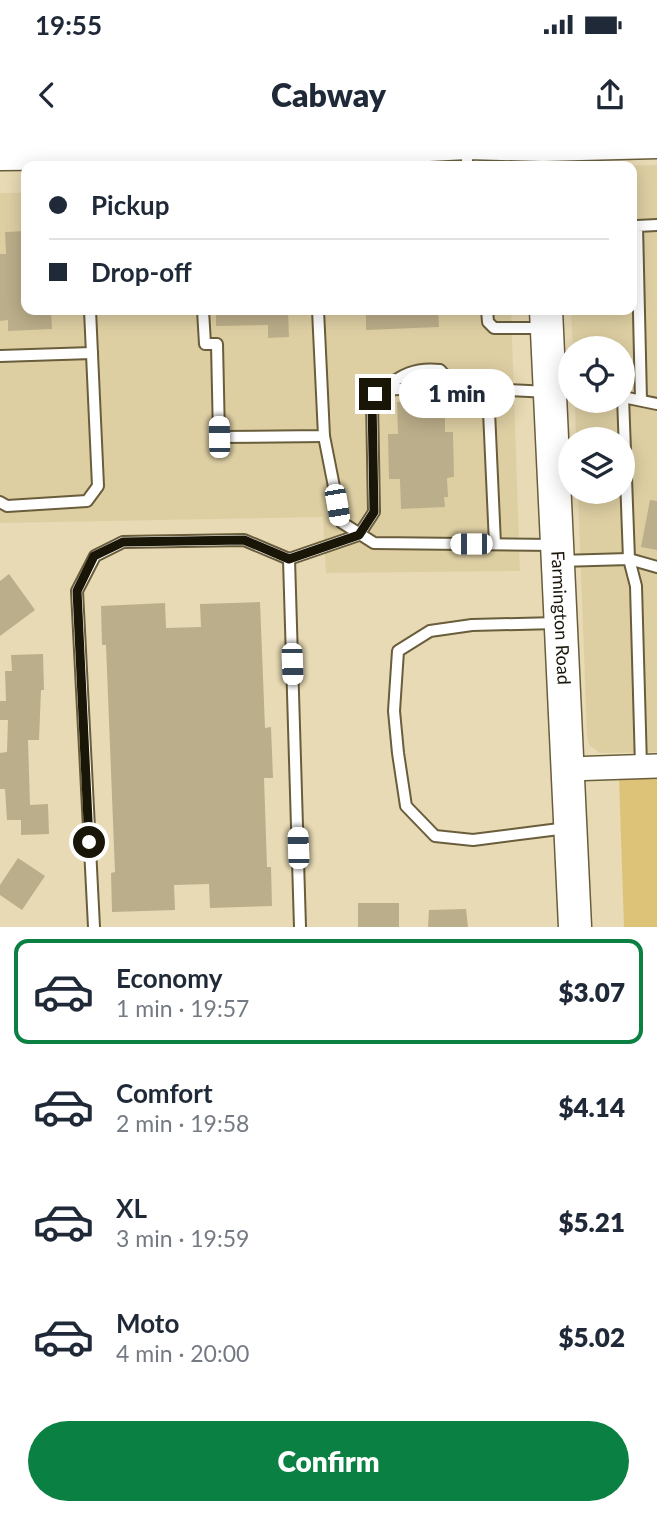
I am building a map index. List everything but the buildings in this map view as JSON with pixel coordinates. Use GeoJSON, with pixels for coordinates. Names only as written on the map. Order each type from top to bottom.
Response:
{"type":"FeatureCollection","features":[{"type":"Feature","properties":{"kind":"main road"},"geometry":{"type":"LineString","coordinates":[[7,149],[46,160],[313,149],[376,152],[420,143],[467,154],[657,142]]}},
{"type":"Feature","properties":{"kind":"main road","name":"Farmington Road"},"geometry":{"type":"LineString","coordinates":[[547,319],[558,381]]}},
{"type":"Feature","properties":{"kind":"main road","name":"Farmington Road"},"geometry":{"type":"LineString","coordinates":[[559,413],[556,553],[575,927]]}},
{"type":"Feature","properties":{"kind":"street"},"geometry":{"type":"LineString","coordinates":[[569,769],[649,766]]}},
{"type":"Feature","properties":{"kind":"lane"},"geometry":{"type":"LineString","coordinates":[[641,400],[637,226],[657,225]]}},
{"type":"Feature","properties":{"kind":"lane"},"geometry":{"type":"LineString","coordinates":[[0,502],[7,506],[87,501],[98,486],[90,315]]}},
{"type":"Feature","properties":{"kind":"lane"},"geometry":{"type":"LineString","coordinates":[[203,315],[205,344],[218,344],[219,437],[324,436]]}},
{"type":"Feature","properties":{"kind":"lane"},"geometry":{"type":"LineString","coordinates":[[318,315],[324,436],[341,522],[374,543],[495,544],[556,553],[629,559],[657,567]]}},
{"type":"Feature","properties":{"kind":"lane"},"geometry":{"type":"LineString","coordinates":[[487,315],[488,322],[494,328],[547,319]]}},
{"type":"Feature","properties":{"kind":"lane"},"geometry":{"type":"LineString","coordinates":[[0,356],[92,353]]}},
{"type":"Feature","properties":{"kind":"lane"},"geometry":{"type":"LineString","coordinates":[[94,927],[77,591],[94,556],[123,542],[244,540],[289,559],[359,535],[374,512],[372,401],[375,394],[409,372],[424,368],[440,370],[455,386]]}},
{"type":"Feature","properties":{"kind":"lane"},"geometry":{"type":"LineString","coordinates":[[382,390],[467,385],[488,390],[558,392]]}},
{"type":"Feature","properties":{"kind":"lane"},"geometry":{"type":"LineString","coordinates":[[488,390],[495,544]]}},
{"type":"Feature","properties":{"kind":"lane"},"geometry":{"type":"LineString","coordinates":[[635,399],[657,404]]}},
{"type":"Feature","properties":{"kind":"lane"},"geometry":{"type":"LineString","coordinates":[[624,413],[629,559],[636,586],[649,766]]}},
{"type":"Feature","properties":{"kind":"lane"},"geometry":{"type":"LineString","coordinates":[[289,559],[300,927]]}},
{"type":"Feature","properties":{"kind":"lane"},"geometry":{"type":"LineString","coordinates":[[559,623],[472,625],[430,631],[398,651],[394,710],[406,806],[435,836],[472,840],[571,827]]}},
{"type":"Feature","properties":{"kind":"shaded area"},"geometry":{"type":"Polygon","coordinates":[[[637,165],[657,165],[657,752],[600,753],[589,745],[587,736],[578,504],[635,504],[635,427],[576,427],[575,413],[635,413],[635,336],[572,336],[571,315],[637,315],[637,165]]]}},
{"type":"Feature","properties":{"kind":"shaded area"},"geometry":{"type":"Polygon","coordinates":[[[0,193],[21,193],[21,315],[511,315],[520,571],[326,573],[323,517],[0,523],[0,193]]]}},
{"type":"Feature","properties":{"kind":"shaded area"},"geometry":{"type":"Polygon","coordinates":[[[657,776],[657,927],[624,927],[619,777],[657,776]]]}},
{"type":"Feature","properties":{"kind":"route"},"geometry":{"type":"LineString","coordinates":[[89,842],[77,591],[94,556],[123,542],[244,540],[289,559],[359,535],[374,512],[372,401],[375,394]]}}]}
